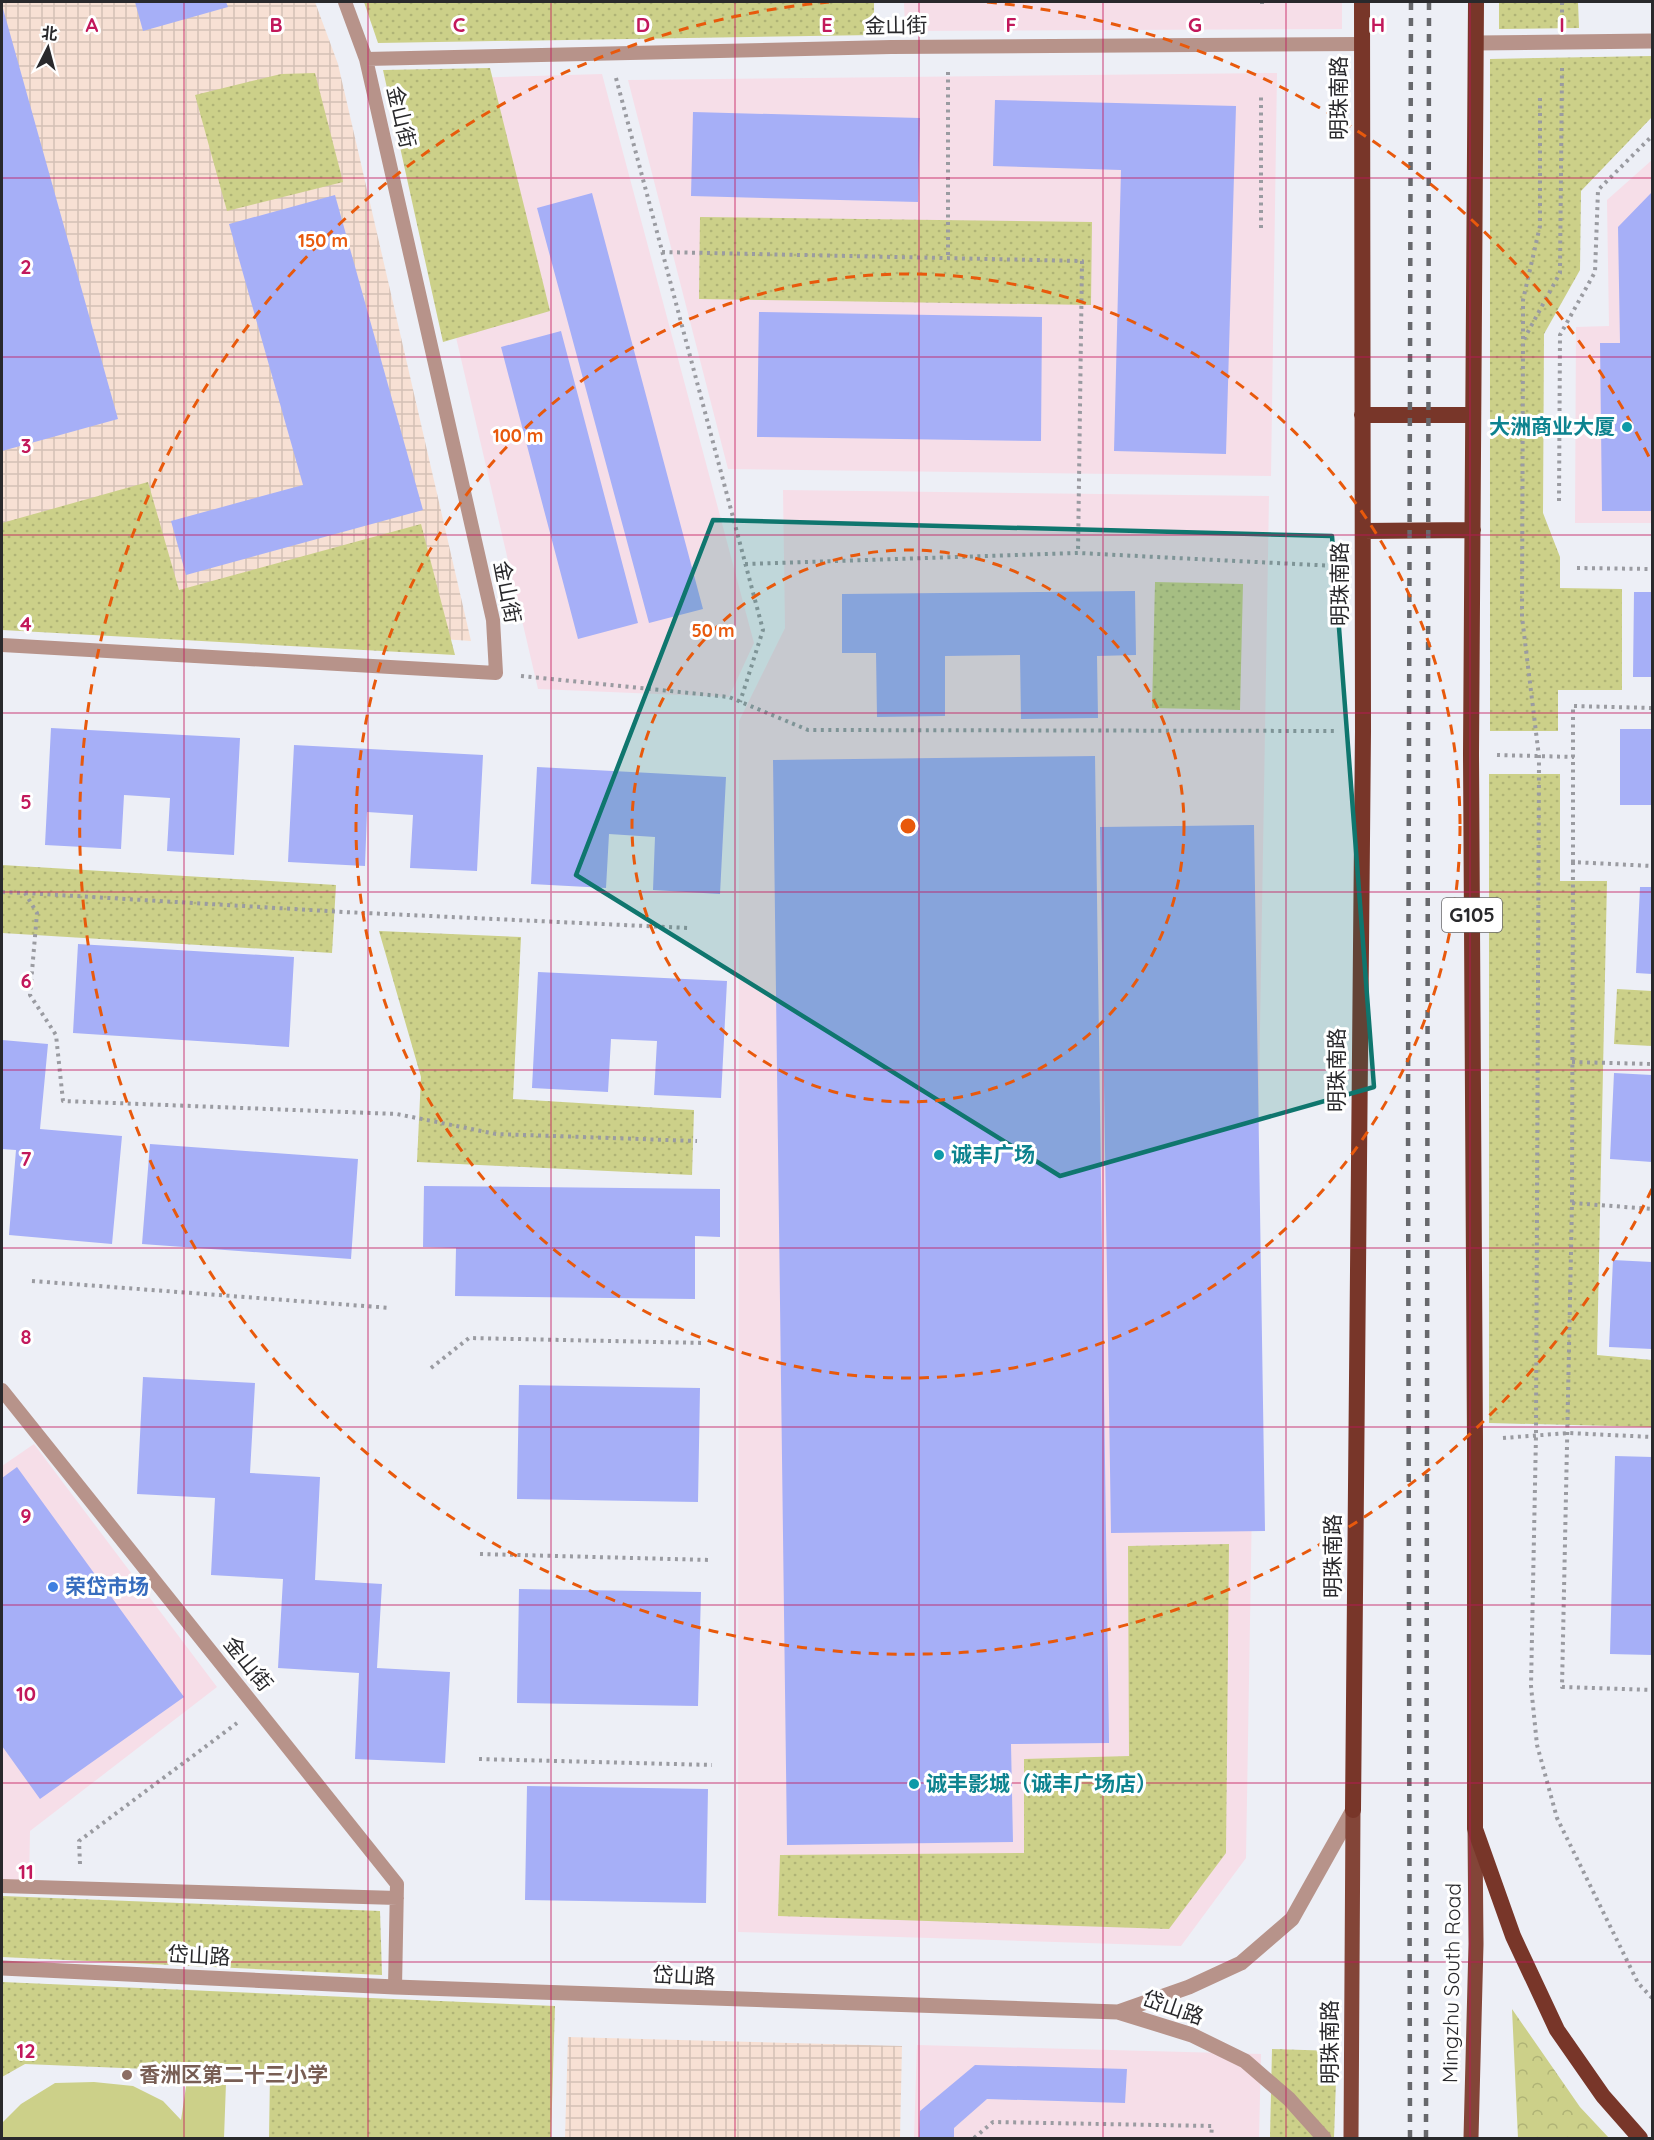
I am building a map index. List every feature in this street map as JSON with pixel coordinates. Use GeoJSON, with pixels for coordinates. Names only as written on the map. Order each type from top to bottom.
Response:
{"type":"FeatureCollection","features":[{"type":"Feature","properties":{"kind":"highway","name":"明珠南路"},"geometry":{"type":"LineString","coordinates":[[1353,1810],[1363,731],[1362,2]]}},
{"type":"Feature","properties":{"kind":"highway","name":"G105"},"geometry":{"type":"LineString","coordinates":[[1474,1828],[1475,1440],[1471,754],[1476,2]]}},
{"type":"Feature","properties":{"kind":"highway"},"geometry":{"type":"LineString","coordinates":[[1362,415],[1473,415]]}},
{"type":"Feature","properties":{"kind":"highway"},"geometry":{"type":"LineString","coordinates":[[1363,531],[1473,530]]}},
{"type":"Feature","properties":{"kind":"highway"},"geometry":{"type":"LineString","coordinates":[[1474,1828],[1513,1936],[1557,2030],[1603,2096],[1640,2139]]}},
{"type":"Feature","properties":{"kind":"main road","name":"明珠南路"},"geometry":{"type":"LineString","coordinates":[[1352,2139],[1353,1810]]}},
{"type":"Feature","properties":{"kind":"main road","name":"Mingzhu South Road"},"geometry":{"type":"LineString","coordinates":[[1471,2139],[1476,1944],[1474,1828]]}},
{"type":"Feature","properties":{"kind":"street"},"geometry":{"type":"LineString","coordinates":[[1476,43],[1653,41]]}},
{"type":"Feature","properties":{"kind":"street"},"geometry":{"type":"LineString","coordinates":[[1118,2012],[1189,1987],[1241,1963],[1292,1919],[1353,1810]]}},
{"type":"Feature","properties":{"kind":"street","name":"岱山路"},"geometry":{"type":"LineString","coordinates":[[2,1968],[395,1987],[1118,2012],[1192,2035],[1245,2061],[1289,2099],[1324,2139]]}},
{"type":"Feature","properties":{"kind":"lane"},"geometry":{"type":"LineString","coordinates":[[345,2],[366,59]]}},
{"type":"Feature","properties":{"kind":"lane","name":"金山街"},"geometry":{"type":"LineString","coordinates":[[496,673],[493,620],[366,59],[948,47],[1362,44]]}},
{"type":"Feature","properties":{"kind":"lane"},"geometry":{"type":"LineString","coordinates":[[2,645],[496,673]]}},
{"type":"Feature","properties":{"kind":"lane","name":"金山街"},"geometry":{"type":"LineString","coordinates":[[2,1390],[397,1884],[395,1987]]}},
{"type":"Feature","properties":{"kind":"lane"},"geometry":{"type":"LineString","coordinates":[[2,1886],[397,1898]]}},
{"type":"Feature","properties":{"kind":"path"},"geometry":{"type":"LineString","coordinates":[[1523,341],[1560,273],[1562,2]]}},
{"type":"Feature","properties":{"kind":"path"},"geometry":{"type":"LineString","coordinates":[[948,47],[948,258]]}},
{"type":"Feature","properties":{"kind":"path"},"geometry":{"type":"LineString","coordinates":[[609,54],[763,630],[740,702]]}},
{"type":"Feature","properties":{"kind":"path"},"geometry":{"type":"LineString","coordinates":[[1260,228],[1261,94]]}},
{"type":"Feature","properties":{"kind":"path"},"geometry":{"type":"LineString","coordinates":[[1540,96],[1540,226],[1523,300],[1522,617],[1539,757],[1536,1436],[1531,1686],[1537,1745],[1557,1818],[1638,1983],[1653,1998]]}},
{"type":"Feature","properties":{"kind":"path"},"geometry":{"type":"LineString","coordinates":[[1559,501],[1560,335],[1595,272],[1598,190],[1653,136]]}},
{"type":"Feature","properties":{"kind":"path"},"geometry":{"type":"LineString","coordinates":[[662,252],[1082,261],[1078,553]]}},
{"type":"Feature","properties":{"kind":"path"},"geometry":{"type":"LineString","coordinates":[[745,564],[1078,553],[1362,568]]}},
{"type":"Feature","properties":{"kind":"path"},"geometry":{"type":"LineString","coordinates":[[1577,568],[1653,568]]}},
{"type":"Feature","properties":{"kind":"path"},"geometry":{"type":"LineString","coordinates":[[496,673],[729,697],[808,730],[1363,731]]}},
{"type":"Feature","properties":{"kind":"path"},"geometry":{"type":"LineString","coordinates":[[1653,708],[1573,706],[1572,1203],[1562,1687],[1653,1690]]}},
{"type":"Feature","properties":{"kind":"path"},"geometry":{"type":"LineString","coordinates":[[1471,754],[1574,757]]}},
{"type":"Feature","properties":{"kind":"path"},"geometry":{"type":"LineString","coordinates":[[1573,862],[1653,866]]}},
{"type":"Feature","properties":{"kind":"path"},"geometry":{"type":"LineString","coordinates":[[2,892],[344,912],[688,928]]}},
{"type":"Feature","properties":{"kind":"path"},"geometry":{"type":"LineString","coordinates":[[25,893],[38,913],[30,994],[56,1035],[63,1101],[397,1114],[496,1134],[697,1141]]}},
{"type":"Feature","properties":{"kind":"path"},"geometry":{"type":"LineString","coordinates":[[1572,1062],[1653,1065]]}},
{"type":"Feature","properties":{"kind":"path"},"geometry":{"type":"LineString","coordinates":[[1572,1203],[1653,1209]]}},
{"type":"Feature","properties":{"kind":"path"},"geometry":{"type":"LineString","coordinates":[[32,1281],[391,1308]]}},
{"type":"Feature","properties":{"kind":"path"},"geometry":{"type":"LineString","coordinates":[[431,1368],[469,1338],[704,1342]]}},
{"type":"Feature","properties":{"kind":"path"},"geometry":{"type":"LineString","coordinates":[[1475,1440],[1568,1433],[1653,1437]]}},
{"type":"Feature","properties":{"kind":"path"},"geometry":{"type":"LineString","coordinates":[[480,1554],[710,1560]]}},
{"type":"Feature","properties":{"kind":"path"},"geometry":{"type":"LineString","coordinates":[[80,1889],[80,1841],[256,1708]]}},
{"type":"Feature","properties":{"kind":"path"},"geometry":{"type":"LineString","coordinates":[[479,1759],[712,1765]]}},
{"type":"Feature","properties":{"kind":"path"},"geometry":{"type":"LineString","coordinates":[[974,2139],[993,2121],[1212,2126],[1211,2139]]}},
{"type":"Feature","properties":{"kind":"highlighted area"},"geometry":{"type":"Polygon","coordinates":[[[713,520],[1332,536],[1374,1087],[1060,1176],[576,875],[713,520]]]}},
{"type":"Feature","properties":{"kind":"shaded area"},"geometry":{"type":"Polygon","coordinates":[[[2,2],[315,2],[338,64],[471,641],[2,609],[2,2]]]}},
{"type":"Feature","properties":{"kind":"shaded area"},"geometry":{"type":"Polygon","coordinates":[[[904,2],[1342,2],[1342,29],[905,31],[904,2]]]}},
{"type":"Feature","properties":{"kind":"shaded area"},"geometry":{"type":"Polygon","coordinates":[[[1277,73],[1271,476],[728,469],[628,80],[1277,73]]]}},
{"type":"Feature","properties":{"kind":"shaded area"},"geometry":{"type":"Polygon","coordinates":[[[602,74],[754,643],[729,697],[538,689],[396,80],[602,74]]]}},
{"type":"Feature","properties":{"kind":"shaded area","name":"大洲商业大厦"},"geometry":{"type":"Polygon","coordinates":[[[1652,160],[1652,523],[1575,523],[1576,327],[1609,326],[1607,200],[1652,160]]]}},
{"type":"Feature","properties":{"kind":"shaded area","name":"诚丰广场"},"geometry":{"type":"Polygon","coordinates":[[[783,490],[1269,496],[1246,1858],[1181,1946],[738,1932],[739,721],[785,628],[783,490]]]}},
{"type":"Feature","properties":{"kind":"shaded area","name":"荣岱市场"},"geometry":{"type":"Polygon","coordinates":[[[34,1444],[217,1687],[30,1831],[29,1882],[2,1880],[2,1466],[34,1444]]]}},
{"type":"Feature","properties":{"kind":"shaded area"},"geometry":{"type":"Polygon","coordinates":[[[568,2037],[902,2046],[900,2138],[565,2138],[568,2037]]]}},
{"type":"Feature","properties":{"kind":"shaded area"},"geometry":{"type":"Polygon","coordinates":[[[917,2045],[1261,2054],[1259,2138],[914,2138],[917,2045]]]}},
{"type":"Feature","properties":{"kind":"green space"},"geometry":{"type":"Polygon","coordinates":[[[364,2],[874,2],[874,35],[378,43],[364,2]]]}},
{"type":"Feature","properties":{"kind":"green space"},"geometry":{"type":"Polygon","coordinates":[[[1499,2],[1578,2],[1579,28],[1499,29],[1499,2]]]}},
{"type":"Feature","properties":{"kind":"green space"},"geometry":{"type":"Polygon","coordinates":[[[1652,56],[1652,117],[1581,191],[1580,270],[1544,334],[1543,513],[1560,557],[1560,588],[1622,589],[1622,690],[1558,690],[1558,731],[1490,731],[1490,59],[1652,56]]]}},
{"type":"Feature","properties":{"kind":"green space"},"geometry":{"type":"Polygon","coordinates":[[[490,68],[550,311],[443,342],[383,70],[490,68]]]}},
{"type":"Feature","properties":{"kind":"green space"},"geometry":{"type":"Polygon","coordinates":[[[315,73],[343,182],[227,211],[195,95],[281,74],[315,73]]]}},
{"type":"Feature","properties":{"kind":"green space"},"geometry":{"type":"Polygon","coordinates":[[[700,217],[1092,222],[1091,305],[699,299],[700,217]]]}},
{"type":"Feature","properties":{"kind":"green space"},"geometry":{"type":"Polygon","coordinates":[[[148,482],[179,590],[421,524],[455,655],[2,630],[2,523],[148,482]]]}},
{"type":"Feature","properties":{"kind":"green space"},"geometry":{"type":"Polygon","coordinates":[[[1155,582],[1243,584],[1240,710],[1152,708],[1155,582]]]}},
{"type":"Feature","properties":{"kind":"green space"},"geometry":{"type":"Polygon","coordinates":[[[1489,774],[1560,774],[1560,881],[1607,881],[1597,1355],[1652,1360],[1652,1427],[1489,1423],[1489,774]]]}},
{"type":"Feature","properties":{"kind":"green space"},"geometry":{"type":"Polygon","coordinates":[[[2,865],[336,885],[332,953],[2,933],[2,865]]]}},
{"type":"Feature","properties":{"kind":"green space"},"geometry":{"type":"Polygon","coordinates":[[[379,931],[521,937],[513,1099],[694,1110],[692,1175],[417,1162],[421,1077],[379,931]]]}},
{"type":"Feature","properties":{"kind":"green space"},"geometry":{"type":"Polygon","coordinates":[[[1617,989],[1652,991],[1652,1046],[1614,1044],[1617,989]]]}},
{"type":"Feature","properties":{"kind":"green space"},"geometry":{"type":"Polygon","coordinates":[[[1229,1544],[1226,1853],[1169,1929],[778,1916],[780,1855],[1024,1853],[1024,1759],[1129,1756],[1128,1546],[1229,1544]]]}},
{"type":"Feature","properties":{"kind":"green space"},"geometry":{"type":"Polygon","coordinates":[[[2,1896],[380,1911],[382,1975],[2,1957],[2,1896]]]}},
{"type":"Feature","properties":{"kind":"green space"},"geometry":{"type":"Polygon","coordinates":[[[2,1982],[555,2006],[551,2138],[269,2138],[270,2074],[25,2064],[2,2077],[2,1982]]]}},
{"type":"Feature","properties":{"kind":"green space"},"geometry":{"type":"Polygon","coordinates":[[[1512,2009],[1580,2107],[1609,2138],[1518,2138],[1512,2009]]]}},
{"type":"Feature","properties":{"kind":"green space"},"geometry":{"type":"Polygon","coordinates":[[[1272,2049],[1337,2051],[1334,2138],[1270,2138],[1272,2049]]]}},
{"type":"Feature","properties":{"kind":"green space"},"geometry":{"type":"Polygon","coordinates":[[[187,2080],[226,2083],[224,2138],[2,2138],[2,2123],[21,2104],[55,2083],[94,2082],[133,2086],[163,2101],[181,2120],[187,2080]]]}},
{"type":"Feature","properties":{"kind":"building"},"geometry":{"type":"Polygon","coordinates":[[[135,2],[226,2],[228,7],[143,31],[135,2]]]}},
{"type":"Feature","properties":{"kind":"building"},"geometry":{"type":"Polygon","coordinates":[[[2,5],[118,419],[2,451],[2,5]]]}},
{"type":"Feature","properties":{"kind":"building"},"geometry":{"type":"Polygon","coordinates":[[[995,100],[1236,106],[1226,454],[1114,451],[1121,170],[993,166],[995,100]]]}},
{"type":"Feature","properties":{"kind":"building"},"geometry":{"type":"Polygon","coordinates":[[[693,112],[920,118],[918,202],[691,196],[693,112]]]}},
{"type":"Feature","properties":{"kind":"building","name":"大洲商业大厦"},"geometry":{"type":"Polygon","coordinates":[[[1652,192],[1652,511],[1602,511],[1600,343],[1620,343],[1618,227],[1652,192]]]}},
{"type":"Feature","properties":{"kind":"building"},"geometry":{"type":"Polygon","coordinates":[[[592,193],[703,609],[649,623],[537,208],[592,193]]]}},
{"type":"Feature","properties":{"kind":"building"},"geometry":{"type":"Polygon","coordinates":[[[335,195],[423,510],[186,575],[171,521],[303,485],[229,224],[335,195]]]}},
{"type":"Feature","properties":{"kind":"building"},"geometry":{"type":"Polygon","coordinates":[[[759,312],[1042,317],[1041,441],[757,437],[759,312]]]}},
{"type":"Feature","properties":{"kind":"building"},"geometry":{"type":"Polygon","coordinates":[[[561,331],[638,623],[578,639],[501,347],[561,331]]]}},
{"type":"Feature","properties":{"kind":"building"},"geometry":{"type":"Polygon","coordinates":[[[1135,591],[1136,655],[1097,656],[1098,718],[1021,719],[1020,655],[945,656],[945,716],[877,717],[876,653],[842,653],[842,594],[1135,591]]]}},
{"type":"Feature","properties":{"kind":"building"},"geometry":{"type":"Polygon","coordinates":[[[1634,592],[1652,592],[1652,677],[1633,677],[1634,592]]]}},
{"type":"Feature","properties":{"kind":"building"},"geometry":{"type":"Polygon","coordinates":[[[51,728],[240,738],[234,855],[167,851],[170,798],[124,795],[121,849],[45,845],[51,728]]]}},
{"type":"Feature","properties":{"kind":"building"},"geometry":{"type":"Polygon","coordinates":[[[1620,729],[1652,729],[1652,805],[1620,805],[1620,729]]]}},
{"type":"Feature","properties":{"kind":"building"},"geometry":{"type":"Polygon","coordinates":[[[294,745],[483,755],[477,871],[410,868],[413,815],[367,812],[365,866],[288,862],[294,745]]]}},
{"type":"Feature","properties":{"kind":"building","name":"诚丰广场"},"geometry":{"type":"Polygon","coordinates":[[[1095,756],[1109,1743],[1011,1744],[1013,1842],[787,1845],[773,760],[1095,756]]]}},
{"type":"Feature","properties":{"kind":"building"},"geometry":{"type":"Polygon","coordinates":[[[537,767],[726,777],[720,894],[653,890],[655,837],[609,834],[606,888],[531,884],[537,767]]]}},
{"type":"Feature","properties":{"kind":"building"},"geometry":{"type":"Polygon","coordinates":[[[1254,825],[1265,1531],[1111,1533],[1100,827],[1254,825]]]}},
{"type":"Feature","properties":{"kind":"building"},"geometry":{"type":"Polygon","coordinates":[[[1640,887],[1652,887],[1652,974],[1636,973],[1640,887]]]}},
{"type":"Feature","properties":{"kind":"building"},"geometry":{"type":"Polygon","coordinates":[[[78,944],[294,957],[289,1047],[73,1033],[78,944]]]}},
{"type":"Feature","properties":{"kind":"building"},"geometry":{"type":"Polygon","coordinates":[[[538,972],[727,981],[721,1098],[654,1095],[657,1041],[611,1039],[608,1092],[532,1088],[538,972]]]}},
{"type":"Feature","properties":{"kind":"building"},"geometry":{"type":"Polygon","coordinates":[[[2,1040],[48,1044],[40,1129],[122,1136],[112,1244],[9,1235],[16,1150],[2,1149],[2,1040]]]}},
{"type":"Feature","properties":{"kind":"building"},"geometry":{"type":"Polygon","coordinates":[[[1614,1073],[1652,1075],[1652,1162],[1610,1159],[1614,1073]]]}},
{"type":"Feature","properties":{"kind":"building"},"geometry":{"type":"Polygon","coordinates":[[[150,1144],[358,1159],[351,1259],[142,1244],[150,1144]]]}},
{"type":"Feature","properties":{"kind":"building"},"geometry":{"type":"Polygon","coordinates":[[[424,1186],[720,1189],[720,1237],[695,1236],[695,1299],[455,1296],[456,1248],[423,1247],[424,1186]]]}},
{"type":"Feature","properties":{"kind":"building"},"geometry":{"type":"Polygon","coordinates":[[[1613,1260],[1652,1262],[1652,1349],[1609,1347],[1613,1260]]]}},
{"type":"Feature","properties":{"kind":"building"},"geometry":{"type":"Polygon","coordinates":[[[143,1377],[255,1383],[250,1473],[320,1477],[315,1580],[382,1584],[377,1668],[450,1672],[445,1763],[355,1759],[359,1673],[278,1668],[283,1579],[211,1575],[215,1498],[137,1494],[143,1377]]]}},
{"type":"Feature","properties":{"kind":"building"},"geometry":{"type":"Polygon","coordinates":[[[519,1385],[700,1388],[698,1502],[517,1499],[519,1385]]]}},
{"type":"Feature","properties":{"kind":"building"},"geometry":{"type":"Polygon","coordinates":[[[1615,1456],[1652,1457],[1652,1655],[1610,1654],[1615,1456]]]}},
{"type":"Feature","properties":{"kind":"building","name":"荣岱市场"},"geometry":{"type":"Polygon","coordinates":[[[17,1467],[184,1697],[40,1799],[2,1746],[2,1478],[17,1467]]]}},
{"type":"Feature","properties":{"kind":"building"},"geometry":{"type":"Polygon","coordinates":[[[519,1589],[701,1592],[698,1706],[517,1703],[519,1589]]]}},
{"type":"Feature","properties":{"kind":"building"},"geometry":{"type":"Polygon","coordinates":[[[527,1786],[708,1789],[706,1903],[525,1900],[527,1786]]]}},
{"type":"Feature","properties":{"kind":"building"},"geometry":{"type":"Polygon","coordinates":[[[975,2065],[1127,2069],[1125,2103],[987,2099],[954,2128],[954,2138],[919,2138],[920,2111],[975,2065]]]}},
{"type":"Feature","properties":{"kind":"railway"},"geometry":{"type":"LineString","coordinates":[[1410,2138],[1408,1110],[1411,2]]}},
{"type":"Feature","properties":{"kind":"railway"},"geometry":{"type":"LineString","coordinates":[[1426,2138],[1429,2]]}},
{"type":"Feature","properties":{"kind":"place","name":"大洲商业大厦"},"geometry":{"type":"Point","coordinates":[1627,427]}},
{"type":"Feature","properties":{"kind":"place","name":"诚丰广场"},"geometry":{"type":"Point","coordinates":[939,1155]}},
{"type":"Feature","properties":{"kind":"place","name":"荣岱市场"},"geometry":{"type":"Point","coordinates":[53,1587]}},
{"type":"Feature","properties":{"kind":"place","name":"诚丰影城（诚丰广场店）"},"geometry":{"type":"Point","coordinates":[914,1784]}},
{"type":"Feature","properties":{"kind":"place","name":"香洲区第二十三小学"},"geometry":{"type":"Point","coordinates":[127,2075]}}]}
